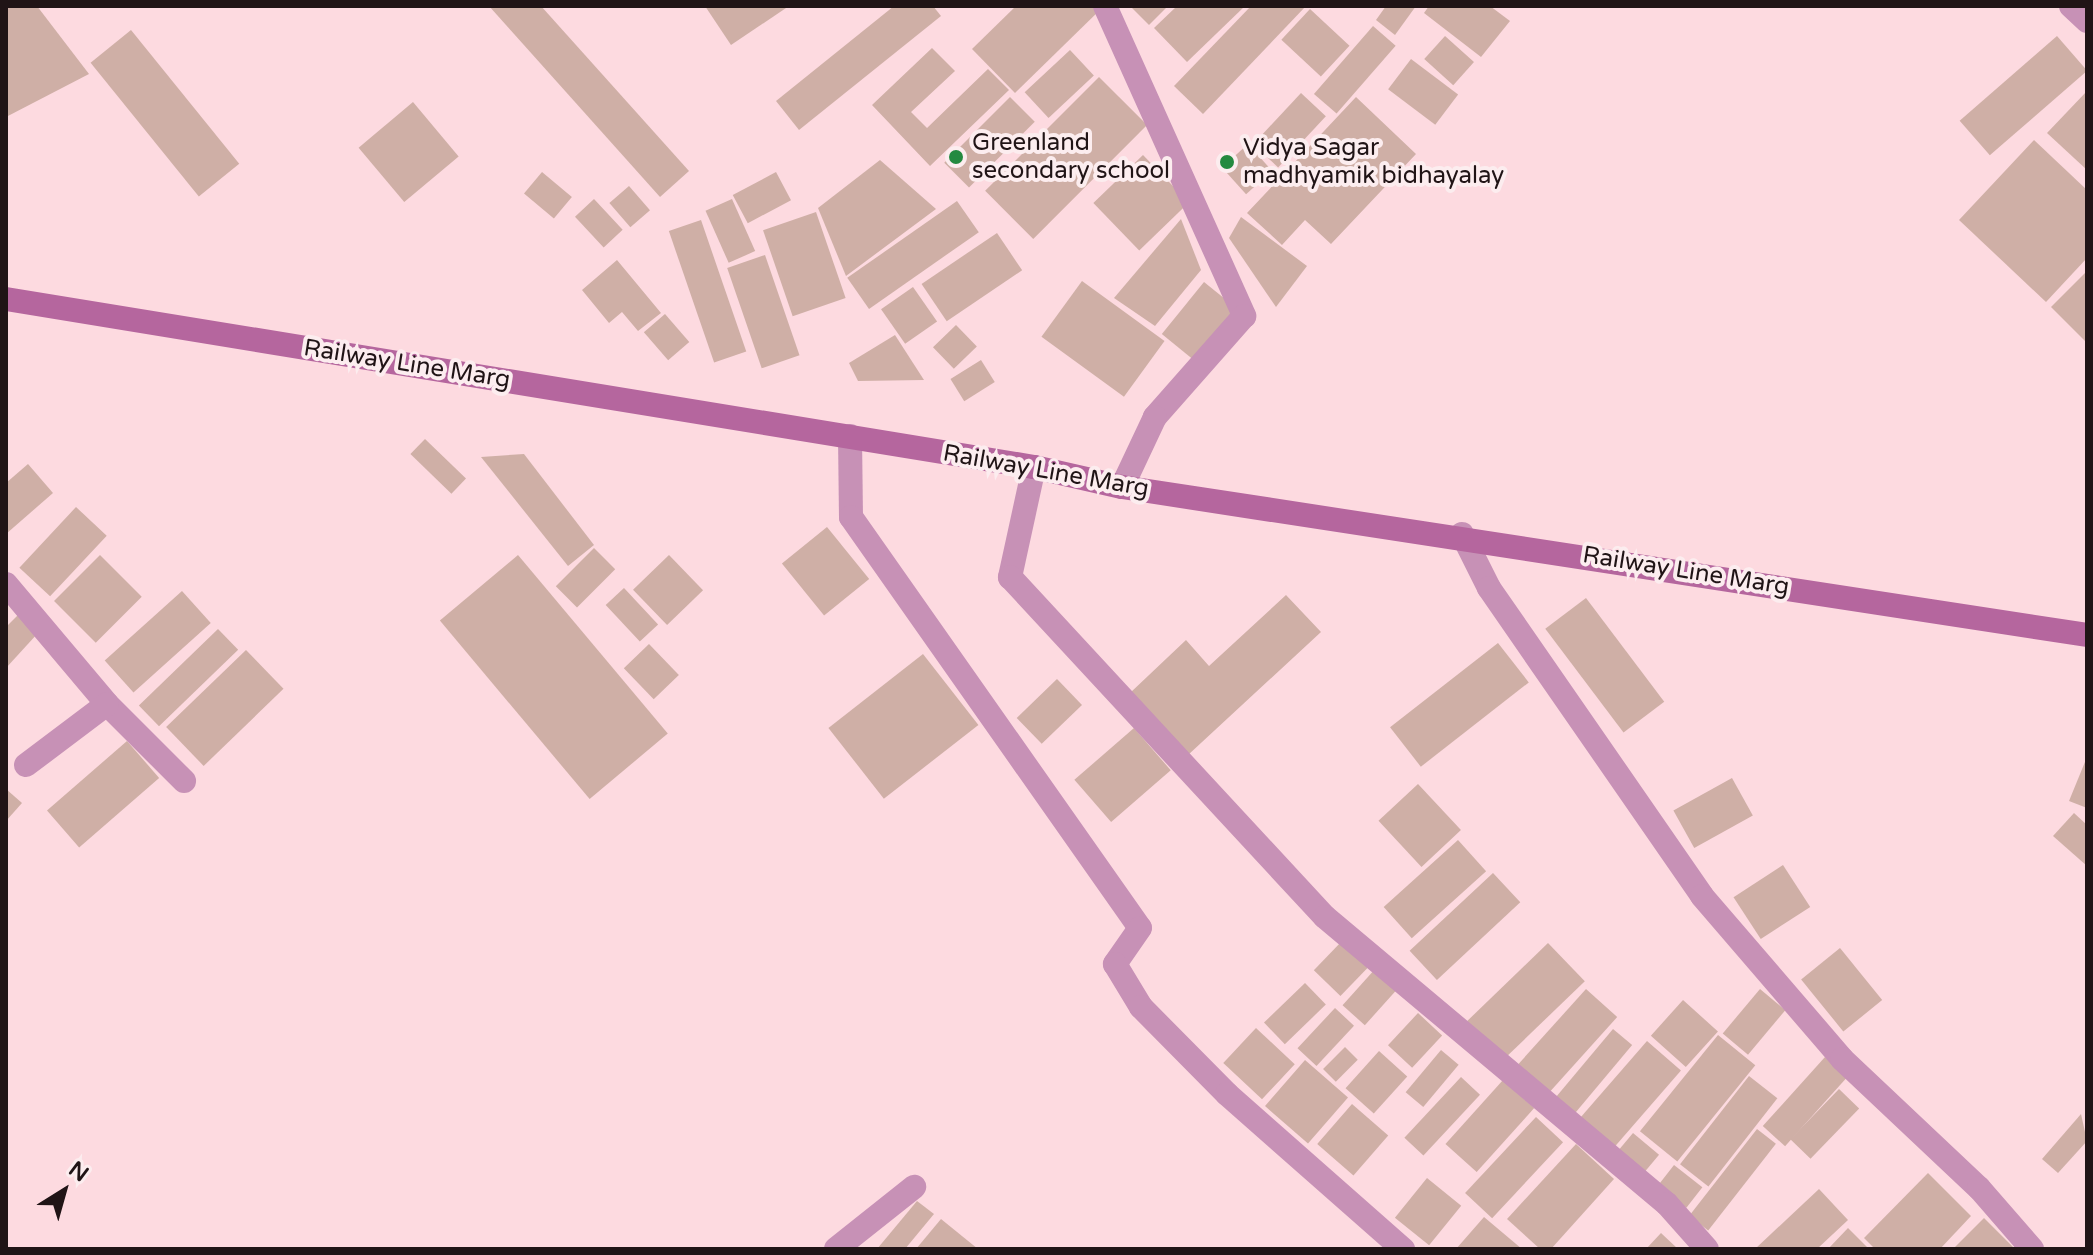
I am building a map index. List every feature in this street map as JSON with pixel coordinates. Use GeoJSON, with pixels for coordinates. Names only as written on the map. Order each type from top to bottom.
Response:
{"type":"FeatureCollection","features":[{"type":"Feature","properties":{"kind":"main road","name":"Railway Line Marg"},"geometry":{"type":"LineString","coordinates":[[6,299],[850,436],[1034,467],[1122,487],[1462,534],[2087,635]]}},
{"type":"Feature","properties":{"kind":"street"},"geometry":{"type":"LineString","coordinates":[[1105,6],[1244,316],[1155,417],[1122,487]]}},
{"type":"Feature","properties":{"kind":"street"},"geometry":{"type":"LineString","coordinates":[[2071,6],[2087,21]]}},
{"type":"Feature","properties":{"kind":"street"},"geometry":{"type":"LineString","coordinates":[[850,436],[851,517],[1140,928],[1115,964],[1141,1007],[1227,1094],[1403,1249]]}},
{"type":"Feature","properties":{"kind":"street"},"geometry":{"type":"LineString","coordinates":[[1034,467],[1010,577],[1325,917],[1667,1204],[1707,1249]]}},
{"type":"Feature","properties":{"kind":"street"},"geometry":{"type":"LineString","coordinates":[[1462,534],[1489,588],[1702,896],[1842,1059],[1979,1188],[2032,1249]]}},
{"type":"Feature","properties":{"kind":"street"},"geometry":{"type":"LineString","coordinates":[[6,584],[107,704],[184,781]]}},
{"type":"Feature","properties":{"kind":"street"},"geometry":{"type":"LineString","coordinates":[[26,765],[107,704]]}},
{"type":"Feature","properties":{"kind":"street"},"geometry":{"type":"LineString","coordinates":[[836,1249],[914,1187]]}},
{"type":"Feature","properties":{"kind":"building"},"geometry":{"type":"Polygon","coordinates":[[[6,6],[37,6],[89,74],[6,117],[6,6]]]}},
{"type":"Feature","properties":{"kind":"building"},"geometry":{"type":"Polygon","coordinates":[[[489,6],[541,6],[689,171],[660,197],[489,6]]]}},
{"type":"Feature","properties":{"kind":"building"},"geometry":{"type":"Polygon","coordinates":[[[705,6],[789,6],[731,45],[705,6]]]}},
{"type":"Feature","properties":{"kind":"building"},"geometry":{"type":"Polygon","coordinates":[[[894,6],[933,6],[941,16],[799,130],[776,101],[894,6]]]}},
{"type":"Feature","properties":{"kind":"building"},"geometry":{"type":"Polygon","coordinates":[[[1016,6],[1104,6],[1015,93],[972,49],[1016,6]]]}},
{"type":"Feature","properties":{"kind":"building"},"geometry":{"type":"Polygon","coordinates":[[[1130,6],[1168,6],[1149,25],[1130,6]]]}},
{"type":"Feature","properties":{"kind":"building"},"geometry":{"type":"Polygon","coordinates":[[[1177,6],[1245,6],[1187,62],[1154,28],[1177,6]]]}},
{"type":"Feature","properties":{"kind":"building"},"geometry":{"type":"Polygon","coordinates":[[[1251,6],[1306,6],[1203,114],[1174,86],[1251,6]]]}},
{"type":"Feature","properties":{"kind":"building"},"geometry":{"type":"Polygon","coordinates":[[[1386,6],[1416,6],[1395,35],[1376,20],[1386,6]]]}},
{"type":"Feature","properties":{"kind":"building"},"geometry":{"type":"Polygon","coordinates":[[[1429,6],[1490,6],[1510,21],[1481,57],[1424,13],[1429,6]]]}},
{"type":"Feature","properties":{"kind":"building"},"geometry":{"type":"Polygon","coordinates":[[[1310,9],[1349,46],[1321,77],[1281,40],[1310,9]]]}},
{"type":"Feature","properties":{"kind":"building"},"geometry":{"type":"Polygon","coordinates":[[[1373,26],[1396,46],[1337,114],[1314,94],[1373,26]]]}},
{"type":"Feature","properties":{"kind":"building"},"geometry":{"type":"Polygon","coordinates":[[[131,30],[239,164],[199,196],[91,63],[131,30]]]}},
{"type":"Feature","properties":{"kind":"building"},"geometry":{"type":"Polygon","coordinates":[[[1445,36],[1474,62],[1453,85],[1424,59],[1445,36]]]}},
{"type":"Feature","properties":{"kind":"building"},"geometry":{"type":"Polygon","coordinates":[[[2057,36],[2087,71],[1990,155],[1960,121],[2057,36]]]}},
{"type":"Feature","properties":{"kind":"building"},"geometry":{"type":"Polygon","coordinates":[[[932,48],[955,71],[911,112],[927,128],[988,69],[1009,90],[930,166],[872,105],[932,48]]]}},
{"type":"Feature","properties":{"kind":"building"},"geometry":{"type":"Polygon","coordinates":[[[1070,50],[1094,76],[1049,118],[1025,92],[1070,50]]]}},
{"type":"Feature","properties":{"kind":"building"},"geometry":{"type":"Polygon","coordinates":[[[1411,59],[1458,95],[1435,125],[1388,89],[1411,59]]]}},
{"type":"Feature","properties":{"kind":"building"},"geometry":{"type":"Polygon","coordinates":[[[1099,77],[1147,125],[1033,239],[985,191],[1099,77]]]}},
{"type":"Feature","properties":{"kind":"building"},"geometry":{"type":"Polygon","coordinates":[[[2087,91],[2087,170],[2047,133],[2087,91]]]}},
{"type":"Feature","properties":{"kind":"building"},"geometry":{"type":"Polygon","coordinates":[[[1301,93],[1326,116],[1278,167],[1253,144],[1301,93]]]}},
{"type":"Feature","properties":{"kind":"building"},"geometry":{"type":"Polygon","coordinates":[[[1010,97],[1035,122],[969,188],[944,163],[1010,97]]]}},
{"type":"Feature","properties":{"kind":"building"},"geometry":{"type":"Polygon","coordinates":[[[1356,97],[1416,154],[1331,244],[1305,220],[1282,245],[1247,213],[1356,97]]]}},
{"type":"Feature","properties":{"kind":"building"},"geometry":{"type":"Polygon","coordinates":[[[413,102],[459,156],[404,202],[359,148],[413,102]]]}},
{"type":"Feature","properties":{"kind":"building"},"geometry":{"type":"Polygon","coordinates":[[[2034,140],[2087,190],[2087,258],[2046,302],[1959,220],[2034,140]]]}},
{"type":"Feature","properties":{"kind":"building"},"geometry":{"type":"Polygon","coordinates":[[[1248,144],[1272,171],[1246,194],[1222,167],[1248,144]]]}},
{"type":"Feature","properties":{"kind":"building"},"geometry":{"type":"Polygon","coordinates":[[[1143,155],[1189,202],[1139,250],[1093,203],[1143,155]]]}},
{"type":"Feature","properties":{"kind":"building"},"geometry":{"type":"Polygon","coordinates":[[[880,160],[936,209],[846,276],[818,208],[880,160]]]}},
{"type":"Feature","properties":{"kind":"building"},"geometry":{"type":"Polygon","coordinates":[[[542,172],[572,197],[554,219],[524,193],[542,172]]]}},
{"type":"Feature","properties":{"kind":"building"},"geometry":{"type":"Polygon","coordinates":[[[776,172],[791,200],[748,223],[733,195],[776,172]]]}},
{"type":"Feature","properties":{"kind":"building"},"geometry":{"type":"Polygon","coordinates":[[[629,186],[650,210],[630,227],[609,203],[629,186]]]}},
{"type":"Feature","properties":{"kind":"building"},"geometry":{"type":"Polygon","coordinates":[[[594,199],[623,230],[604,247],[575,217],[594,199]]]}},
{"type":"Feature","properties":{"kind":"building"},"geometry":{"type":"Polygon","coordinates":[[[732,199],[755,251],[729,263],[706,211],[732,199]]]}},
{"type":"Feature","properties":{"kind":"building"},"geometry":{"type":"Polygon","coordinates":[[[957,201],[979,232],[869,309],[847,278],[957,201]]]}},
{"type":"Feature","properties":{"kind":"building"},"geometry":{"type":"Polygon","coordinates":[[[816,212],[846,298],[793,316],[763,230],[816,212]]]}},
{"type":"Feature","properties":{"kind":"building"},"geometry":{"type":"Polygon","coordinates":[[[1241,217],[1307,266],[1276,307],[1229,238],[1241,217]]]}},
{"type":"Feature","properties":{"kind":"building"},"geometry":{"type":"Polygon","coordinates":[[[1181,219],[1201,270],[1155,326],[1114,298],[1181,219]]]}},
{"type":"Feature","properties":{"kind":"building"},"geometry":{"type":"Polygon","coordinates":[[[701,220],[746,351],[714,362],[669,231],[701,220]]]}},
{"type":"Feature","properties":{"kind":"building"},"geometry":{"type":"Polygon","coordinates":[[[997,233],[1022,270],[947,321],[922,284],[997,233]]]}},
{"type":"Feature","properties":{"kind":"building"},"geometry":{"type":"Polygon","coordinates":[[[765,255],[800,355],[762,368],[727,268],[765,255]]]}},
{"type":"Feature","properties":{"kind":"building"},"geometry":{"type":"Polygon","coordinates":[[[617,260],[661,313],[638,331],[622,312],[609,323],[582,290],[617,260]]]}},
{"type":"Feature","properties":{"kind":"building"},"geometry":{"type":"Polygon","coordinates":[[[2087,271],[2087,343],[2051,307],[2087,271]]]}},
{"type":"Feature","properties":{"kind":"building"},"geometry":{"type":"Polygon","coordinates":[[[1082,281],[1165,341],[1124,397],[1041,337],[1082,281]]]}},
{"type":"Feature","properties":{"kind":"building"},"geometry":{"type":"Polygon","coordinates":[[[1204,282],[1239,310],[1197,362],[1162,334],[1204,282]]]}},
{"type":"Feature","properties":{"kind":"building"},"geometry":{"type":"Polygon","coordinates":[[[913,287],[937,321],[905,344],[881,309],[913,287]]]}},
{"type":"Feature","properties":{"kind":"building"},"geometry":{"type":"Polygon","coordinates":[[[665,314],[689,342],[668,360],[644,332],[665,314]]]}},
{"type":"Feature","properties":{"kind":"building"},"geometry":{"type":"Polygon","coordinates":[[[956,325],[977,347],[954,369],[933,347],[956,325]]]}},
{"type":"Feature","properties":{"kind":"building"},"geometry":{"type":"Polygon","coordinates":[[[895,335],[924,380],[858,381],[849,363],[895,335]]]}},
{"type":"Feature","properties":{"kind":"building"},"geometry":{"type":"Polygon","coordinates":[[[981,360],[995,382],[964,401],[950,379],[981,360]]]}},
{"type":"Feature","properties":{"kind":"building"},"geometry":{"type":"Polygon","coordinates":[[[425,439],[466,479],[451,494],[410,454],[425,439]]]}},
{"type":"Feature","properties":{"kind":"building"},"geometry":{"type":"Polygon","coordinates":[[[524,454],[594,545],[568,566],[481,457],[524,454]]]}},
{"type":"Feature","properties":{"kind":"building"},"geometry":{"type":"Polygon","coordinates":[[[28,464],[53,493],[6,534],[6,483],[28,464]]]}},
{"type":"Feature","properties":{"kind":"building"},"geometry":{"type":"Polygon","coordinates":[[[76,507],[107,536],[50,596],[19,568],[76,507]]]}},
{"type":"Feature","properties":{"kind":"building"},"geometry":{"type":"Polygon","coordinates":[[[827,527],[869,579],[824,616],[782,564],[827,527]]]}},
{"type":"Feature","properties":{"kind":"building"},"geometry":{"type":"Polygon","coordinates":[[[594,548],[615,569],[577,607],[556,586],[594,548]]]}},
{"type":"Feature","properties":{"kind":"building"},"geometry":{"type":"Polygon","coordinates":[[[100,555],[142,597],[96,643],[54,601],[100,555]]]}},
{"type":"Feature","properties":{"kind":"building"},"geometry":{"type":"Polygon","coordinates":[[[518,555],[668,733],[590,799],[440,621],[518,555]]]}},
{"type":"Feature","properties":{"kind":"building"},"geometry":{"type":"Polygon","coordinates":[[[669,555],[703,590],[667,625],[633,590],[669,555]]]}},
{"type":"Feature","properties":{"kind":"building"},"geometry":{"type":"Polygon","coordinates":[[[624,588],[658,625],[640,642],[606,605],[624,588]]]}},
{"type":"Feature","properties":{"kind":"building"},"geometry":{"type":"Polygon","coordinates":[[[182,591],[211,623],[133,693],[105,661],[182,591]]]}},
{"type":"Feature","properties":{"kind":"building"},"geometry":{"type":"Polygon","coordinates":[[[1286,595],[1321,632],[1188,755],[1130,693],[1186,640],[1209,666],[1286,595]]]}},
{"type":"Feature","properties":{"kind":"building"},"geometry":{"type":"Polygon","coordinates":[[[1586,598],[1664,702],[1624,733],[1545,629],[1586,598]]]}},
{"type":"Feature","properties":{"kind":"building"},"geometry":{"type":"Polygon","coordinates":[[[18,615],[38,633],[6,668],[6,627],[18,615]]]}},
{"type":"Feature","properties":{"kind":"building"},"geometry":{"type":"Polygon","coordinates":[[[218,629],[238,650],[159,726],[139,705],[218,629]]]}},
{"type":"Feature","properties":{"kind":"building"},"geometry":{"type":"Polygon","coordinates":[[[1498,643],[1529,682],[1421,767],[1390,727],[1498,643]]]}},
{"type":"Feature","properties":{"kind":"building"},"geometry":{"type":"Polygon","coordinates":[[[649,644],[679,675],[654,699],[624,668],[649,644]]]}},
{"type":"Feature","properties":{"kind":"building"},"geometry":{"type":"Polygon","coordinates":[[[246,650],[284,689],[204,766],[166,727],[246,650]]]}},
{"type":"Feature","properties":{"kind":"building"},"geometry":{"type":"Polygon","coordinates":[[[923,654],[978,725],[884,799],[828,728],[923,654]]]}},
{"type":"Feature","properties":{"kind":"building"},"geometry":{"type":"Polygon","coordinates":[[[1057,679],[1082,705],[1042,744],[1017,718],[1057,679]]]}},
{"type":"Feature","properties":{"kind":"building"},"geometry":{"type":"Polygon","coordinates":[[[1134,728],[1171,770],[1111,822],[1074,780],[1134,728]]]}},
{"type":"Feature","properties":{"kind":"building"},"geometry":{"type":"Polygon","coordinates":[[[127,741],[159,778],[79,848],[47,811],[127,741]]]}},
{"type":"Feature","properties":{"kind":"building"},"geometry":{"type":"Polygon","coordinates":[[[2087,757],[2087,808],[2069,801],[2087,757]]]}},
{"type":"Feature","properties":{"kind":"building"},"geometry":{"type":"Polygon","coordinates":[[[1732,778],[1753,816],[1694,848],[1673,810],[1732,778]]]}},
{"type":"Feature","properties":{"kind":"building"},"geometry":{"type":"Polygon","coordinates":[[[1418,784],[1461,830],[1421,867],[1379,821],[1418,784]]]}},
{"type":"Feature","properties":{"kind":"building"},"geometry":{"type":"Polygon","coordinates":[[[6,789],[22,803],[6,821],[6,789]]]}},
{"type":"Feature","properties":{"kind":"building"},"geometry":{"type":"Polygon","coordinates":[[[2074,813],[2087,825],[2087,866],[2053,836],[2074,813]]]}},
{"type":"Feature","properties":{"kind":"building"},"geometry":{"type":"Polygon","coordinates":[[[1458,840],[1486,871],[1412,938],[1384,907],[1458,840]]]}},
{"type":"Feature","properties":{"kind":"building"},"geometry":{"type":"Polygon","coordinates":[[[1783,865],[1810,907],[1761,939],[1734,897],[1783,865]]]}},
{"type":"Feature","properties":{"kind":"building"},"geometry":{"type":"Polygon","coordinates":[[[1493,873],[1520,902],[1437,980],[1410,951],[1493,873]]]}},
{"type":"Feature","properties":{"kind":"building"},"geometry":{"type":"Polygon","coordinates":[[[1343,940],[1370,966],[1340,996],[1314,970],[1343,940]]]}},
{"type":"Feature","properties":{"kind":"building"},"geometry":{"type":"Polygon","coordinates":[[[1548,943],[1585,981],[1504,1060],[1467,1021],[1548,943]]]}},
{"type":"Feature","properties":{"kind":"building"},"geometry":{"type":"Polygon","coordinates":[[[1840,948],[1882,1000],[1843,1032],[1801,979],[1840,948]]]}},
{"type":"Feature","properties":{"kind":"building"},"geometry":{"type":"Polygon","coordinates":[[[1376,968],[1398,988],[1365,1025],[1343,1005],[1376,968]]]}},
{"type":"Feature","properties":{"kind":"building"},"geometry":{"type":"Polygon","coordinates":[[[1305,983],[1326,1005],[1285,1044],[1264,1023],[1305,983]]]}},
{"type":"Feature","properties":{"kind":"building"},"geometry":{"type":"Polygon","coordinates":[[[1586,989],[1617,1017],[1542,1100],[1511,1072],[1586,989]]]}},
{"type":"Feature","properties":{"kind":"building"},"geometry":{"type":"Polygon","coordinates":[[[1760,989],[1785,1010],[1748,1055],[1723,1033],[1760,989]]]}},
{"type":"Feature","properties":{"kind":"building"},"geometry":{"type":"Polygon","coordinates":[[[1683,1000],[1718,1031],[1686,1067],[1651,1036],[1683,1000]]]}},
{"type":"Feature","properties":{"kind":"building"},"geometry":{"type":"Polygon","coordinates":[[[1335,1008],[1354,1026],[1317,1066],[1297,1048],[1335,1008]]]}},
{"type":"Feature","properties":{"kind":"building"},"geometry":{"type":"Polygon","coordinates":[[[1418,1013],[1442,1036],[1412,1068],[1388,1045],[1418,1013]]]}},
{"type":"Feature","properties":{"kind":"building"},"geometry":{"type":"Polygon","coordinates":[[[1256,1028],[1295,1064],[1262,1099],[1223,1063],[1256,1028]]]}},
{"type":"Feature","properties":{"kind":"building"},"geometry":{"type":"Polygon","coordinates":[[[1613,1029],[1632,1045],[1576,1112],[1556,1096],[1613,1029]]]}},
{"type":"Feature","properties":{"kind":"building"},"geometry":{"type":"Polygon","coordinates":[[[1718,1035],[1755,1065],[1677,1162],[1640,1131],[1718,1035]]]}},
{"type":"Feature","properties":{"kind":"building"},"geometry":{"type":"Polygon","coordinates":[[[1647,1041],[1681,1071],[1611,1151],[1577,1122],[1647,1041]]]}},
{"type":"Feature","properties":{"kind":"building"},"geometry":{"type":"Polygon","coordinates":[[[1345,1047],[1358,1060],[1336,1082],[1323,1069],[1345,1047]]]}},
{"type":"Feature","properties":{"kind":"building"},"geometry":{"type":"Polygon","coordinates":[[[1441,1050],[1459,1065],[1423,1107],[1406,1092],[1441,1050]]]}},
{"type":"Feature","properties":{"kind":"building"},"geometry":{"type":"Polygon","coordinates":[[[1379,1051],[1407,1076],[1374,1114],[1346,1088],[1379,1051]]]}},
{"type":"Feature","properties":{"kind":"building"},"geometry":{"type":"Polygon","coordinates":[[[1825,1057],[1847,1077],[1785,1146],[1763,1126],[1825,1057]]]}},
{"type":"Feature","properties":{"kind":"building"},"geometry":{"type":"Polygon","coordinates":[[[1305,1060],[1348,1097],[1308,1143],[1265,1106],[1305,1060]]]}},
{"type":"Feature","properties":{"kind":"building"},"geometry":{"type":"Polygon","coordinates":[[[1749,1076],[1777,1098],[1708,1186],[1680,1164],[1749,1076]]]}},
{"type":"Feature","properties":{"kind":"building"},"geometry":{"type":"Polygon","coordinates":[[[1461,1077],[1480,1095],[1423,1155],[1404,1138],[1461,1077]]]}},
{"type":"Feature","properties":{"kind":"building"},"geometry":{"type":"Polygon","coordinates":[[[1503,1080],[1534,1108],[1477,1172],[1445,1144],[1503,1080]]]}},
{"type":"Feature","properties":{"kind":"building"},"geometry":{"type":"Polygon","coordinates":[[[1839,1089],[1859,1108],[1811,1159],[1790,1139],[1839,1089]]]}},
{"type":"Feature","properties":{"kind":"building"},"geometry":{"type":"Polygon","coordinates":[[[1352,1104],[1388,1135],[1353,1175],[1317,1144],[1352,1104]]]}},
{"type":"Feature","properties":{"kind":"building"},"geometry":{"type":"Polygon","coordinates":[[[2081,1114],[2087,1141],[2058,1173],[2042,1159],[2081,1114]]]}},
{"type":"Feature","properties":{"kind":"building"},"geometry":{"type":"Polygon","coordinates":[[[1536,1117],[1563,1142],[1492,1218],[1465,1193],[1536,1117]]]}},
{"type":"Feature","properties":{"kind":"building"},"geometry":{"type":"Polygon","coordinates":[[[1757,1129],[1776,1144],[1708,1230],[1689,1216],[1757,1129]]]}},
{"type":"Feature","properties":{"kind":"building"},"geometry":{"type":"Polygon","coordinates":[[[1633,1133],[1659,1155],[1641,1176],[1615,1154],[1633,1133]]]}},
{"type":"Feature","properties":{"kind":"building"},"geometry":{"type":"Polygon","coordinates":[[[1576,1144],[1614,1179],[1551,1249],[1540,1249],[1507,1219],[1576,1144]]]}},
{"type":"Feature","properties":{"kind":"building"},"geometry":{"type":"Polygon","coordinates":[[[1674,1165],[1702,1187],[1686,1208],[1658,1185],[1674,1165]]]}},
{"type":"Feature","properties":{"kind":"building"},"geometry":{"type":"Polygon","coordinates":[[[1928,1173],[1971,1216],[1940,1249],[1875,1249],[1864,1238],[1928,1173]]]}},
{"type":"Feature","properties":{"kind":"building"},"geometry":{"type":"Polygon","coordinates":[[[1427,1178],[1461,1206],[1429,1245],[1395,1218],[1427,1178]]]}},
{"type":"Feature","properties":{"kind":"building"},"geometry":{"type":"Polygon","coordinates":[[[1819,1189],[1848,1220],[1817,1249],[1755,1249],[1819,1189]]]}},
{"type":"Feature","properties":{"kind":"building"},"geometry":{"type":"Polygon","coordinates":[[[917,1201],[934,1214],[905,1249],[877,1249],[917,1201]]]}},
{"type":"Feature","properties":{"kind":"building"},"geometry":{"type":"Polygon","coordinates":[[[1484,1217],[1522,1249],[1456,1249],[1484,1217]]]}},
{"type":"Feature","properties":{"kind":"building"},"geometry":{"type":"Polygon","coordinates":[[[1984,1218],[2015,1249],[1953,1249],[1984,1218]]]}},
{"type":"Feature","properties":{"kind":"building"},"geometry":{"type":"Polygon","coordinates":[[[941,1219],[978,1249],[916,1249],[941,1219]]]}},
{"type":"Feature","properties":{"kind":"building"},"geometry":{"type":"Polygon","coordinates":[[[1848,1228],[1869,1249],[1828,1249],[1848,1228]]]}},
{"type":"Feature","properties":{"kind":"building"},"geometry":{"type":"Polygon","coordinates":[[[1661,1233],[1678,1249],[1646,1249],[1661,1233]]]}},
{"type":"Feature","properties":{"kind":"place","name":"Greenland secondary school"},"geometry":{"type":"Point","coordinates":[956,157]}},
{"type":"Feature","properties":{"kind":"place","name":"Vidya Sagar madhyamik bidhayalay"},"geometry":{"type":"Point","coordinates":[1227,162]}}]}
